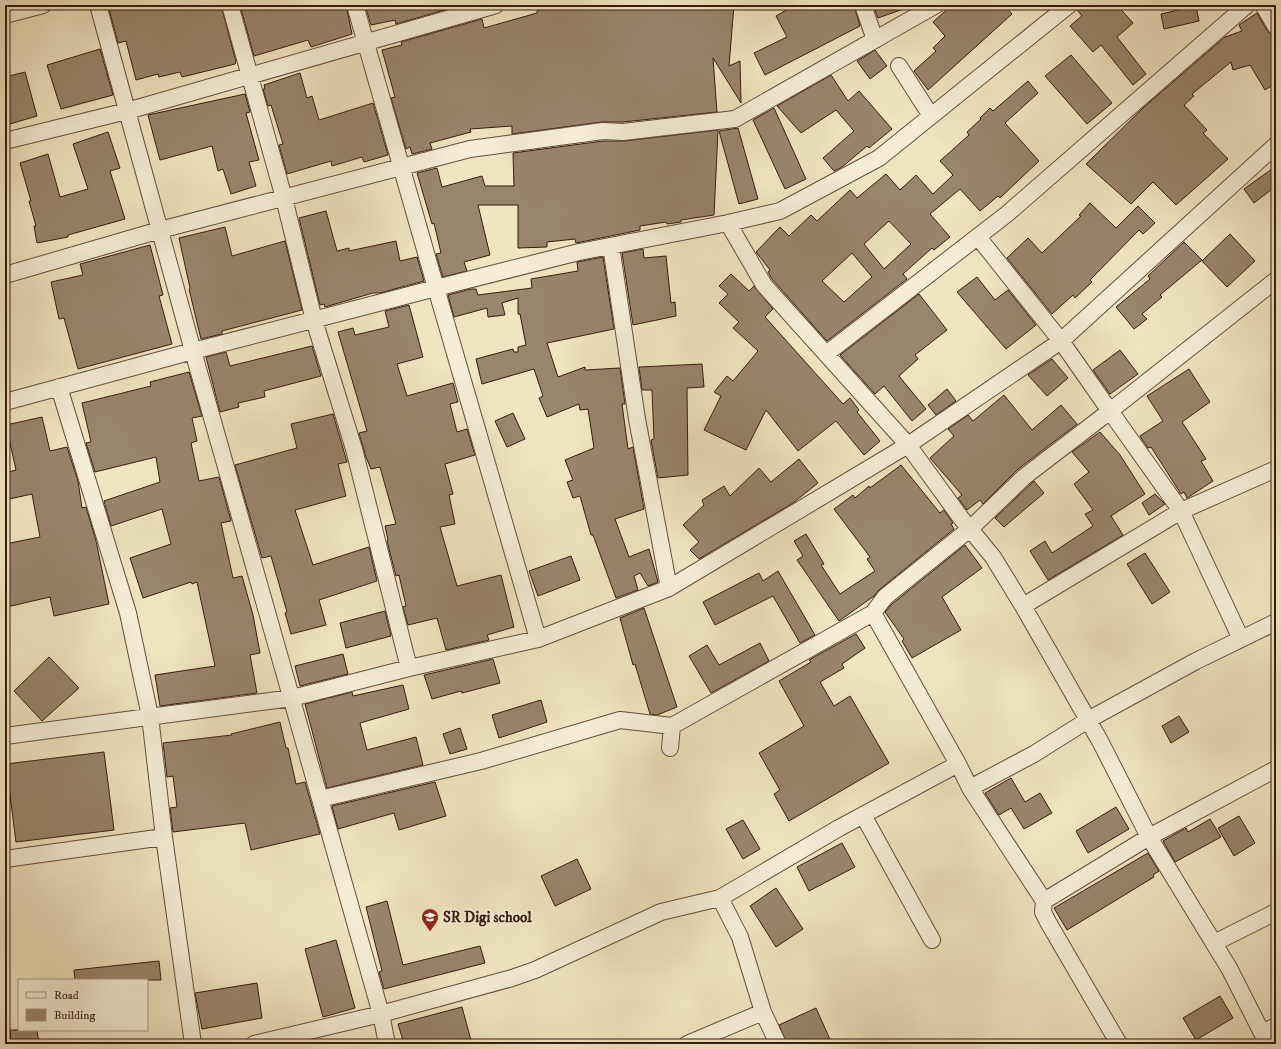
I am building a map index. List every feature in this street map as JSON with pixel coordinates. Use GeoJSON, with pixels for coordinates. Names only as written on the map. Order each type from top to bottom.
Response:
{"type":"FeatureCollection","features":[{"type":"Feature","properties":{"kind":"street"},"geometry":{"type":"LineString","coordinates":[[5,15],[44,5]]}},
{"type":"Feature","properties":{"kind":"street"},"geometry":{"type":"LineString","coordinates":[[98,5],[380,1014],[387,1044]]}},
{"type":"Feature","properties":{"kind":"street"},"geometry":{"type":"LineString","coordinates":[[230,5],[284,198],[314,320],[354,449],[409,668]]}},
{"type":"Feature","properties":{"kind":"street"},"geometry":{"type":"LineString","coordinates":[[355,5],[364,41],[403,167],[436,288],[538,639]]}},
{"type":"Feature","properties":{"kind":"street"},"geometry":{"type":"LineString","coordinates":[[5,141],[127,110],[250,76],[364,41],[496,5]]}},
{"type":"Feature","properties":{"kind":"street"},"geometry":{"type":"LineString","coordinates":[[863,5],[875,40]]}},
{"type":"Feature","properties":{"kind":"street"},"geometry":{"type":"LineString","coordinates":[[5,275],[160,230],[470,149],[603,131],[623,132],[735,119],[936,5]]}},
{"type":"Feature","properties":{"kind":"street"},"geometry":{"type":"LineString","coordinates":[[5,402],[194,351],[579,252],[728,223],[780,211],[880,158],[1069,5]]}},
{"type":"Feature","properties":{"kind":"street"},"geometry":{"type":"LineString","coordinates":[[826,354],[1007,214],[1247,5]]}},
{"type":"Feature","properties":{"kind":"street"},"geometry":{"type":"LineString","coordinates":[[1263,5],[1276,27]]}},
{"type":"Feature","properties":{"kind":"street"},"geometry":{"type":"LineString","coordinates":[[899,66],[931,116]]}},
{"type":"Feature","properties":{"kind":"street"},"geometry":{"type":"LineString","coordinates":[[5,736],[292,698],[409,668],[538,639],[670,588],[908,445],[1061,341],[1276,146]]}},
{"type":"Feature","properties":{"kind":"street"},"geometry":{"type":"LineString","coordinates":[[728,223],[764,285],[908,445],[961,518],[971,528],[993,558],[1023,606],[1088,720],[1149,837],[1269,1034]]}},
{"type":"Feature","properties":{"kind":"street"},"geometry":{"type":"LineString","coordinates":[[978,237],[1061,341],[1181,511],[1241,639]]}},
{"type":"Feature","properties":{"kind":"street"},"geometry":{"type":"LineString","coordinates":[[611,246],[637,419],[670,588]]}},
{"type":"Feature","properties":{"kind":"street"},"geometry":{"type":"LineString","coordinates":[[320,799],[481,761],[620,720],[672,726],[873,613],[885,597],[971,528],[1024,477],[1276,280]]}},
{"type":"Feature","properties":{"kind":"street"},"geometry":{"type":"LineString","coordinates":[[59,387],[128,613],[150,716],[164,837],[193,1044]]}},
{"type":"Feature","properties":{"kind":"street"},"geometry":{"type":"LineString","coordinates":[[1023,606],[1181,511],[1276,469]]}},
{"type":"Feature","properties":{"kind":"street"},"geometry":{"type":"LineString","coordinates":[[873,613],[970,788],[1044,901],[1043,912],[1048,922],[1119,1044]]}},
{"type":"Feature","properties":{"kind":"street"},"geometry":{"type":"LineString","coordinates":[[970,788],[1034,754],[1088,720],[1196,661],[1276,622]]}},
{"type":"Feature","properties":{"kind":"street"},"geometry":{"type":"LineString","coordinates":[[670,748],[672,726]]}},
{"type":"Feature","properties":{"kind":"street"},"geometry":{"type":"LineString","coordinates":[[254,1044],[380,1014],[512,978],[536,970],[661,912],[720,898],[863,815],[958,764]]}},
{"type":"Feature","properties":{"kind":"street"},"geometry":{"type":"LineString","coordinates":[[1044,901],[1149,837],[1276,769]]}},
{"type":"Feature","properties":{"kind":"street"},"geometry":{"type":"LineString","coordinates":[[863,815],[932,940]]}},
{"type":"Feature","properties":{"kind":"street"},"geometry":{"type":"LineString","coordinates":[[5,858],[164,837]]}},
{"type":"Feature","properties":{"kind":"street"},"geometry":{"type":"LineString","coordinates":[[720,898],[740,937],[763,1012],[778,1044]]}},
{"type":"Feature","properties":{"kind":"street"},"geometry":{"type":"LineString","coordinates":[[1214,942],[1276,912]]}},
{"type":"Feature","properties":{"kind":"street"},"geometry":{"type":"LineString","coordinates":[[687,1044],[763,1012]]}},
{"type":"Feature","properties":{"kind":"building"},"geometry":{"type":"Polygon","coordinates":[[[108,5],[221,5],[236,62],[235,64],[182,77],[180,72],[159,77],[158,74],[136,80],[126,41],[118,43],[108,5]]]}},
{"type":"Feature","properties":{"kind":"building"},"geometry":{"type":"Polygon","coordinates":[[[240,5],[254,5],[254,10],[270,5],[346,5],[352,34],[311,47],[308,40],[254,56],[240,5]]]}},
{"type":"Feature","properties":{"kind":"building"},"geometry":{"type":"Polygon","coordinates":[[[365,5],[462,5],[396,24],[395,20],[371,25],[365,5]]]}},
{"type":"Feature","properties":{"kind":"building"},"geometry":{"type":"Polygon","coordinates":[[[538,5],[734,5],[729,66],[740,61],[741,103],[713,58],[717,112],[623,122],[602,122],[512,134],[512,126],[470,129],[471,132],[430,143],[432,149],[412,154],[410,147],[406,149],[391,98],[395,97],[382,50],[402,45],[401,42],[482,19],[484,28],[537,13],[538,5]]]}},
{"type":"Feature","properties":{"kind":"building"},"geometry":{"type":"Polygon","coordinates":[[[795,5],[854,5],[860,26],[765,75],[754,53],[787,37],[776,16],[795,5]]]}},
{"type":"Feature","properties":{"kind":"building"},"geometry":{"type":"Polygon","coordinates":[[[873,5],[908,5],[909,7],[878,18],[873,5]]]}},
{"type":"Feature","properties":{"kind":"building"},"geometry":{"type":"Polygon","coordinates":[[[952,5],[1004,5],[1012,14],[928,90],[914,71],[936,51],[933,48],[945,36],[933,22],[952,5]]]}},
{"type":"Feature","properties":{"kind":"building"},"geometry":{"type":"Polygon","coordinates":[[[1078,5],[1117,5],[1133,23],[1117,37],[1146,74],[1133,85],[1101,45],[1093,52],[1070,26],[1082,16],[1077,10],[1078,5]]]}},
{"type":"Feature","properties":{"kind":"building"},"geometry":{"type":"Polygon","coordinates":[[[1196,6],[1199,21],[1164,29],[1161,14],[1196,6]]]}},
{"type":"Feature","properties":{"kind":"building"},"geometry":{"type":"Polygon","coordinates":[[[1257,13],[1268,32],[1276,36],[1276,83],[1265,90],[1250,65],[1233,70],[1231,62],[1192,94],[1194,96],[1184,105],[1207,130],[1203,133],[1228,159],[1176,205],[1153,182],[1131,204],[1086,164],[1143,108],[1225,37],[1242,31],[1239,25],[1257,13]]]}},
{"type":"Feature","properties":{"kind":"building"},"geometry":{"type":"Polygon","coordinates":[[[100,49],[113,95],[61,109],[47,65],[100,49]]]}},
{"type":"Feature","properties":{"kind":"building"},"geometry":{"type":"Polygon","coordinates":[[[875,50],[887,66],[870,79],[857,61],[875,50]]]}},
{"type":"Feature","properties":{"kind":"building"},"geometry":{"type":"Polygon","coordinates":[[[1071,55],[1112,103],[1087,124],[1045,76],[1071,55]]]}},
{"type":"Feature","properties":{"kind":"building"},"geometry":{"type":"Polygon","coordinates":[[[25,72],[37,116],[10,124],[5,106],[5,77],[25,72]]]}},
{"type":"Feature","properties":{"kind":"building"},"geometry":{"type":"Polygon","coordinates":[[[300,73],[307,98],[312,96],[319,120],[373,103],[388,155],[364,162],[362,157],[332,166],[331,161],[287,174],[279,145],[283,144],[271,105],[268,106],[263,89],[265,89],[264,85],[300,73]]]}},
{"type":"Feature","properties":{"kind":"building"},"geometry":{"type":"Polygon","coordinates":[[[831,75],[848,101],[859,91],[892,129],[869,148],[867,146],[842,167],[834,171],[823,158],[854,131],[836,110],[801,133],[777,106],[831,75]]]}},
{"type":"Feature","properties":{"kind":"building"},"geometry":{"type":"Polygon","coordinates":[[[1028,81],[1038,93],[1005,123],[1039,161],[1000,198],[998,196],[980,211],[960,189],[930,214],[950,237],[934,250],[932,248],[903,274],[907,279],[827,341],[772,279],[768,272],[770,270],[756,252],[780,227],[789,236],[811,215],[817,221],[850,190],[857,198],[886,174],[900,190],[916,175],[933,194],[953,175],[940,161],[969,135],[967,132],[990,108],[993,111],[1028,81]],[[889,221],[864,244],[884,269],[911,244],[889,221]],[[852,253],[822,281],[844,302],[872,277],[852,253]]]}},
{"type":"Feature","properties":{"kind":"building"},"geometry":{"type":"Polygon","coordinates":[[[245,94],[250,112],[246,113],[259,160],[249,162],[256,186],[231,194],[223,169],[218,171],[212,146],[160,160],[148,115],[245,94]]]}},
{"type":"Feature","properties":{"kind":"building"},"geometry":{"type":"Polygon","coordinates":[[[774,108],[806,179],[785,189],[753,120],[774,108]]]}},
{"type":"Feature","properties":{"kind":"building"},"geometry":{"type":"Polygon","coordinates":[[[738,128],[758,199],[739,204],[719,131],[738,128]]]}},
{"type":"Feature","properties":{"kind":"building"},"geometry":{"type":"Polygon","coordinates":[[[718,130],[714,215],[681,220],[681,222],[667,224],[666,222],[640,226],[640,230],[576,243],[575,239],[547,242],[547,247],[518,248],[518,205],[478,205],[490,255],[464,262],[467,271],[443,277],[436,254],[441,253],[434,223],[432,224],[417,173],[437,168],[442,187],[482,176],[485,186],[514,186],[513,153],[603,141],[624,141],[718,130]]]}},
{"type":"Feature","properties":{"kind":"building"},"geometry":{"type":"Polygon","coordinates":[[[108,132],[120,168],[110,171],[125,219],[68,235],[68,237],[37,243],[34,226],[36,226],[29,201],[31,201],[20,163],[48,154],[60,197],[88,189],[73,144],[108,132]]]}},
{"type":"Feature","properties":{"kind":"building"},"geometry":{"type":"Polygon","coordinates":[[[1276,166],[1276,186],[1254,203],[1244,189],[1276,166]]]}},
{"type":"Feature","properties":{"kind":"building"},"geometry":{"type":"Polygon","coordinates":[[[1090,203],[1116,228],[1138,206],[1155,223],[1143,234],[1139,230],[1090,280],[1092,282],[1075,298],[1073,295],[1052,314],[1007,258],[1028,238],[1042,253],[1081,216],[1079,215],[1090,203]]]}},
{"type":"Feature","properties":{"kind":"building"},"geometry":{"type":"Polygon","coordinates":[[[326,211],[337,251],[349,248],[349,251],[396,241],[400,261],[417,257],[424,281],[380,293],[373,293],[325,307],[324,304],[320,305],[299,218],[326,211]]]}},
{"type":"Feature","properties":{"kind":"building"},"geometry":{"type":"Polygon","coordinates":[[[225,227],[232,256],[285,241],[302,310],[222,331],[222,334],[201,339],[179,238],[225,227]]]}},
{"type":"Feature","properties":{"kind":"building"},"geometry":{"type":"Polygon","coordinates":[[[1230,234],[1255,261],[1227,287],[1202,261],[1230,234]]]}},
{"type":"Feature","properties":{"kind":"building"},"geometry":{"type":"Polygon","coordinates":[[[1184,242],[1202,260],[1160,295],[1162,297],[1142,314],[1147,319],[1134,329],[1116,307],[1150,279],[1148,276],[1184,242]]]}},
{"type":"Feature","properties":{"kind":"building"},"geometry":{"type":"Polygon","coordinates":[[[150,245],[163,295],[159,296],[172,344],[78,369],[64,318],[59,319],[51,282],[83,275],[80,264],[150,245]]]}},
{"type":"Feature","properties":{"kind":"building"},"geometry":{"type":"Polygon","coordinates":[[[643,249],[644,258],[666,256],[671,303],[675,302],[676,316],[633,325],[622,253],[643,249]]]}},
{"type":"Feature","properties":{"kind":"building"},"geometry":{"type":"Polygon","coordinates":[[[603,257],[614,329],[547,343],[558,377],[585,367],[585,370],[620,368],[625,404],[622,404],[628,449],[633,447],[644,509],[615,519],[629,557],[649,549],[658,582],[648,586],[640,573],[634,576],[638,590],[616,598],[593,535],[591,535],[580,496],[573,498],[567,482],[573,480],[565,460],[594,448],[588,409],[580,410],[579,404],[547,417],[539,398],[543,396],[534,369],[482,384],[476,359],[513,349],[514,352],[518,352],[518,347],[526,345],[520,314],[518,314],[518,298],[502,303],[505,315],[488,317],[487,308],[454,317],[448,295],[471,289],[476,289],[478,295],[532,288],[531,279],[578,271],[577,262],[603,257]]]}},
{"type":"Feature","properties":{"kind":"building"},"geometry":{"type":"Polygon","coordinates":[[[731,274],[749,291],[754,286],[773,309],[765,317],[843,404],[850,398],[859,410],[857,412],[880,441],[864,455],[836,421],[798,451],[766,410],[746,450],[704,430],[721,396],[714,392],[727,376],[733,381],[758,351],[733,328],[739,322],[719,303],[728,294],[719,286],[731,274]]]}},
{"type":"Feature","properties":{"kind":"building"},"geometry":{"type":"Polygon","coordinates":[[[977,277],[995,300],[1008,290],[1036,325],[1006,349],[957,292],[977,277]]]}},
{"type":"Feature","properties":{"kind":"building"},"geometry":{"type":"Polygon","coordinates":[[[919,294],[947,330],[915,355],[918,359],[899,376],[926,409],[912,421],[884,386],[875,394],[840,355],[919,294]]]}},
{"type":"Feature","properties":{"kind":"building"},"geometry":{"type":"Polygon","coordinates":[[[409,305],[423,357],[397,364],[407,396],[453,383],[458,402],[450,404],[457,432],[467,429],[475,455],[445,464],[453,494],[449,495],[455,524],[440,527],[457,586],[501,575],[514,627],[487,635],[489,640],[446,650],[437,618],[408,625],[403,607],[406,606],[399,575],[396,576],[387,541],[385,526],[396,524],[380,467],[371,469],[366,457],[359,433],[367,431],[338,332],[353,328],[355,335],[389,327],[385,311],[409,305]]]}},
{"type":"Feature","properties":{"kind":"building"},"geometry":{"type":"Polygon","coordinates":[[[312,346],[321,376],[264,391],[265,397],[238,403],[239,407],[220,412],[206,357],[226,352],[230,366],[312,346]]]}},
{"type":"Feature","properties":{"kind":"building"},"geometry":{"type":"Polygon","coordinates":[[[1120,350],[1138,374],[1110,394],[1093,370],[1120,350]]]}},
{"type":"Feature","properties":{"kind":"building"},"geometry":{"type":"Polygon","coordinates":[[[1052,359],[1068,378],[1047,396],[1028,375],[1052,359]]]}},
{"type":"Feature","properties":{"kind":"building"},"geometry":{"type":"Polygon","coordinates":[[[702,364],[704,387],[687,388],[688,475],[658,478],[651,440],[654,439],[652,390],[642,390],[639,367],[702,364]]]}},
{"type":"Feature","properties":{"kind":"building"},"geometry":{"type":"Polygon","coordinates":[[[1189,369],[1210,402],[1182,422],[1206,459],[1201,461],[1213,481],[1187,498],[1184,492],[1181,494],[1151,447],[1148,448],[1140,436],[1163,421],[1147,396],[1189,369]]]}},
{"type":"Feature","properties":{"kind":"building"},"geometry":{"type":"Polygon","coordinates":[[[189,372],[202,416],[192,418],[197,441],[191,443],[199,481],[219,477],[231,521],[221,523],[233,578],[242,576],[253,615],[260,653],[250,655],[257,693],[160,706],[155,675],[215,666],[197,582],[192,584],[191,582],[143,598],[130,558],[171,544],[162,509],[111,526],[104,501],[160,482],[156,457],[95,472],[86,443],[91,442],[82,403],[151,386],[150,382],[189,372]]]}},
{"type":"Feature","properties":{"kind":"building"},"geometry":{"type":"Polygon","coordinates":[[[947,389],[956,401],[936,415],[928,405],[947,389]]]}},
{"type":"Feature","properties":{"kind":"building"},"geometry":{"type":"Polygon","coordinates":[[[1004,395],[1032,430],[1061,405],[1077,424],[1018,469],[983,504],[980,500],[967,510],[958,498],[962,495],[930,458],[954,436],[948,429],[968,415],[973,421],[1004,395]]]}},
{"type":"Feature","properties":{"kind":"building"},"geometry":{"type":"Polygon","coordinates":[[[513,413],[525,439],[507,447],[495,421],[513,413]]]}},
{"type":"Feature","properties":{"kind":"building"},"geometry":{"type":"Polygon","coordinates":[[[333,414],[347,462],[338,464],[346,496],[295,510],[313,565],[369,547],[377,581],[319,600],[326,625],[291,634],[285,613],[287,612],[271,556],[262,558],[235,465],[297,448],[291,424],[333,414]]]}},
{"type":"Feature","properties":{"kind":"building"},"geometry":{"type":"Polygon","coordinates":[[[42,417],[50,451],[67,447],[78,481],[82,508],[86,507],[96,541],[109,604],[54,616],[50,597],[7,607],[5,600],[5,544],[40,537],[32,494],[5,500],[5,473],[16,470],[6,425],[42,417]]]}},
{"type":"Feature","properties":{"kind":"building"},"geometry":{"type":"Polygon","coordinates":[[[1100,432],[1120,455],[1145,494],[1111,516],[1123,535],[1048,580],[1030,551],[1045,541],[1052,553],[1093,526],[1085,514],[1093,510],[1074,484],[1089,472],[1072,452],[1100,432]]]}},
{"type":"Feature","properties":{"kind":"building"},"geometry":{"type":"Polygon","coordinates":[[[799,459],[818,483],[793,503],[699,559],[690,550],[699,542],[683,525],[704,505],[702,500],[724,486],[730,496],[759,468],[771,482],[799,459]]]}},
{"type":"Feature","properties":{"kind":"building"},"geometry":{"type":"Polygon","coordinates":[[[901,465],[940,513],[944,510],[953,523],[951,524],[954,529],[879,590],[874,596],[839,621],[797,560],[803,556],[794,541],[806,534],[824,564],[821,565],[840,594],[875,571],[867,559],[870,557],[834,509],[853,495],[855,498],[869,486],[870,488],[901,465]]]}},
{"type":"Feature","properties":{"kind":"building"},"geometry":{"type":"Polygon","coordinates":[[[1034,481],[1044,493],[1004,527],[995,518],[1034,481]]]}},
{"type":"Feature","properties":{"kind":"building"},"geometry":{"type":"Polygon","coordinates":[[[1155,494],[1165,504],[1149,515],[1142,503],[1155,494]]]}},
{"type":"Feature","properties":{"kind":"building"},"geometry":{"type":"Polygon","coordinates":[[[965,545],[982,568],[942,597],[961,630],[912,658],[902,641],[904,639],[885,612],[892,604],[965,545]]]}},
{"type":"Feature","properties":{"kind":"building"},"geometry":{"type":"Polygon","coordinates":[[[1145,553],[1170,592],[1152,604],[1127,564],[1145,553]]]}},
{"type":"Feature","properties":{"kind":"building"},"geometry":{"type":"Polygon","coordinates":[[[571,556],[580,580],[538,596],[529,571],[571,556]]]}},
{"type":"Feature","properties":{"kind":"building"},"geometry":{"type":"Polygon","coordinates":[[[778,571],[815,635],[800,643],[773,596],[715,625],[703,602],[759,573],[763,581],[778,571]]]}},
{"type":"Feature","properties":{"kind":"building"},"geometry":{"type":"Polygon","coordinates":[[[644,608],[677,707],[657,715],[650,714],[635,664],[633,665],[620,618],[644,608]]]}},
{"type":"Feature","properties":{"kind":"building"},"geometry":{"type":"Polygon","coordinates":[[[385,611],[391,636],[346,648],[340,623],[385,611]]]}},
{"type":"Feature","properties":{"kind":"building"},"geometry":{"type":"Polygon","coordinates":[[[856,634],[865,648],[842,664],[844,668],[820,682],[834,706],[850,696],[889,763],[789,821],[774,794],[780,790],[759,753],[804,726],[779,681],[811,662],[809,660],[856,634]]]}},
{"type":"Feature","properties":{"kind":"building"},"geometry":{"type":"Polygon","coordinates":[[[760,643],[769,661],[711,693],[689,656],[707,645],[719,665],[760,643]]]}},
{"type":"Feature","properties":{"kind":"building"},"geometry":{"type":"Polygon","coordinates":[[[343,654],[348,674],[300,686],[295,666],[343,654]]]}},
{"type":"Feature","properties":{"kind":"building"},"geometry":{"type":"Polygon","coordinates":[[[49,657],[79,688],[42,721],[14,691],[49,657]]]}},
{"type":"Feature","properties":{"kind":"building"},"geometry":{"type":"Polygon","coordinates":[[[493,659],[500,683],[432,699],[424,675],[493,659]]]}},
{"type":"Feature","properties":{"kind":"building"},"geometry":{"type":"Polygon","coordinates":[[[403,685],[409,709],[360,723],[367,750],[416,737],[423,765],[327,788],[305,704],[352,692],[353,696],[403,685]]]}},
{"type":"Feature","properties":{"kind":"building"},"geometry":{"type":"Polygon","coordinates":[[[541,700],[547,722],[499,738],[492,715],[541,700]]]}},
{"type":"Feature","properties":{"kind":"building"},"geometry":{"type":"Polygon","coordinates":[[[1179,716],[1189,732],[1171,743],[1162,726],[1179,716]]]}},
{"type":"Feature","properties":{"kind":"building"},"geometry":{"type":"Polygon","coordinates":[[[280,722],[286,748],[288,748],[296,784],[305,782],[320,834],[251,850],[245,823],[173,832],[170,808],[177,807],[173,776],[167,777],[163,743],[232,735],[231,734],[280,722]]]}},
{"type":"Feature","properties":{"kind":"building"},"geometry":{"type":"Polygon","coordinates":[[[460,728],[467,749],[450,754],[443,734],[460,728]]]}},
{"type":"Feature","properties":{"kind":"building"},"geometry":{"type":"Polygon","coordinates":[[[104,752],[114,830],[16,842],[6,764],[104,752]]]}},
{"type":"Feature","properties":{"kind":"building"},"geometry":{"type":"Polygon","coordinates":[[[1011,778],[1025,802],[1040,793],[1052,813],[1024,829],[1011,808],[999,815],[985,793],[1011,778]]]}},
{"type":"Feature","properties":{"kind":"building"},"geometry":{"type":"Polygon","coordinates":[[[435,782],[446,816],[399,830],[394,813],[338,829],[332,806],[435,782]]]}},
{"type":"Feature","properties":{"kind":"building"},"geometry":{"type":"Polygon","coordinates":[[[1116,807],[1129,829],[1088,853],[1076,831],[1116,807]]]}},
{"type":"Feature","properties":{"kind":"building"},"geometry":{"type":"Polygon","coordinates":[[[1239,816],[1255,843],[1234,856],[1218,828],[1239,816]]]}},
{"type":"Feature","properties":{"kind":"building"},"geometry":{"type":"Polygon","coordinates":[[[1210,819],[1221,837],[1175,862],[1163,841],[1186,828],[1188,832],[1210,819]]]}},
{"type":"Feature","properties":{"kind":"building"},"geometry":{"type":"Polygon","coordinates":[[[743,820],[760,849],[743,859],[726,829],[743,820]]]}},
{"type":"Feature","properties":{"kind":"building"},"geometry":{"type":"Polygon","coordinates":[[[842,843],[855,867],[809,891],[797,867],[842,843]]]}},
{"type":"Feature","properties":{"kind":"building"},"geometry":{"type":"Polygon","coordinates":[[[1148,853],[1159,871],[1153,875],[1154,877],[1067,930],[1054,908],[1148,853]]]}},
{"type":"Feature","properties":{"kind":"building"},"geometry":{"type":"Polygon","coordinates":[[[577,859],[591,889],[555,906],[541,876],[577,859]]]}},
{"type":"Feature","properties":{"kind":"building"},"geometry":{"type":"Polygon","coordinates":[[[776,888],[803,929],[776,947],[750,906],[776,888]]]}},
{"type":"Feature","properties":{"kind":"building"},"geometry":{"type":"Polygon","coordinates":[[[387,901],[403,965],[480,946],[485,963],[384,989],[379,972],[382,971],[366,907],[387,901]]]}},
{"type":"Feature","properties":{"kind":"building"},"geometry":{"type":"Polygon","coordinates":[[[336,940],[355,1008],[323,1017],[305,949],[336,940]]]}},
{"type":"Feature","properties":{"kind":"building"},"geometry":{"type":"Polygon","coordinates":[[[159,961],[161,980],[75,979],[74,970],[159,961]]]}},
{"type":"Feature","properties":{"kind":"building"},"geometry":{"type":"Polygon","coordinates":[[[257,983],[262,1018],[202,1029],[195,993],[257,983]]]}},
{"type":"Feature","properties":{"kind":"building"},"geometry":{"type":"Polygon","coordinates":[[[1220,996],[1233,1018],[1196,1040],[1183,1018],[1220,996]]]}},
{"type":"Feature","properties":{"kind":"building"},"geometry":{"type":"Polygon","coordinates":[[[462,1007],[472,1044],[404,1044],[398,1024],[462,1007]]]}},
{"type":"Feature","properties":{"kind":"building"},"geometry":{"type":"Polygon","coordinates":[[[816,1008],[832,1044],[787,1044],[779,1025],[816,1008]]]}},
{"type":"Feature","properties":{"kind":"building"},"geometry":{"type":"Polygon","coordinates":[[[10,1030],[37,1031],[39,1044],[11,1044],[10,1030]]]}},
{"type":"Feature","properties":{"kind":"place","name":"SR Digi school"},"geometry":{"type":"Point","coordinates":[430,932]}}]}
